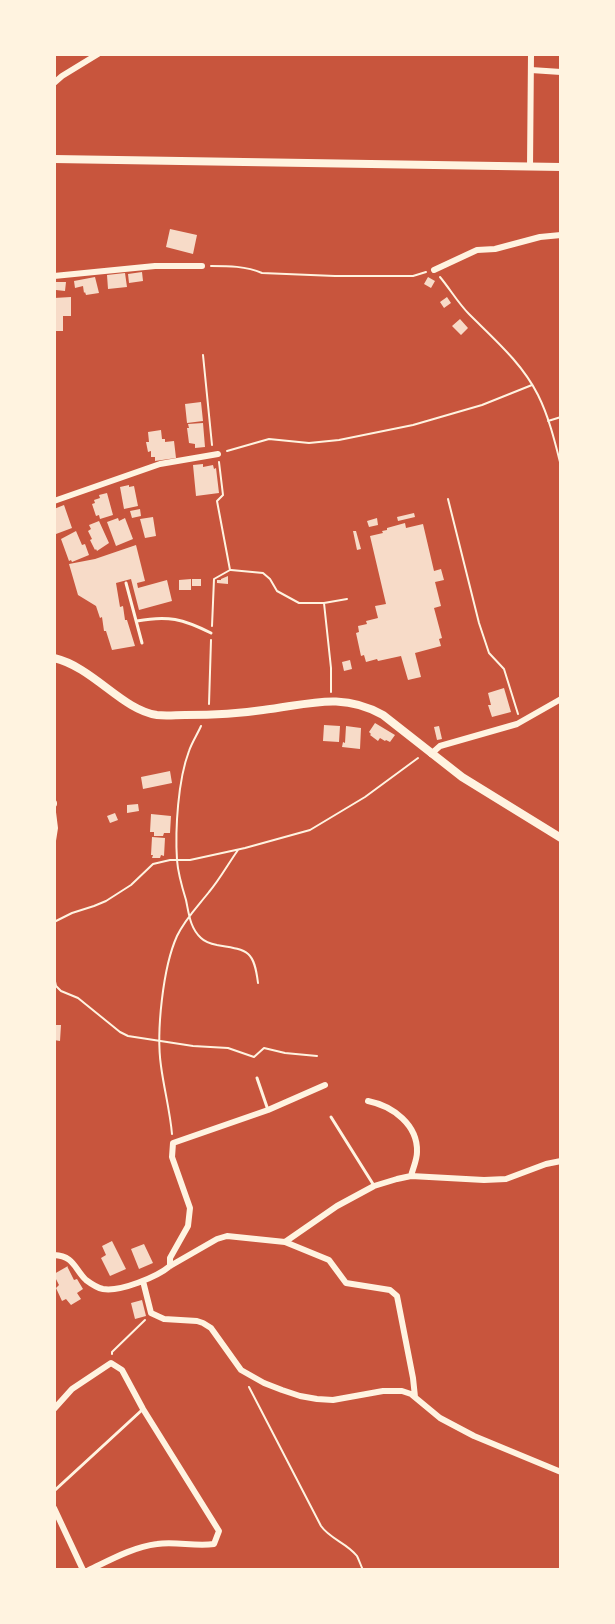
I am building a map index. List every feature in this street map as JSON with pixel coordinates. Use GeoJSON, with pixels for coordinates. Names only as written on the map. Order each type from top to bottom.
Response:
{"type":"FeatureCollection","features":[{"type":"Feature","properties":{"kind":"street"},"geometry":{"type":"LineString","coordinates":[[54,83],[98,54]]}},
{"type":"Feature","properties":{"kind":"street"},"geometry":{"type":"LineString","coordinates":[[530,167],[531,54]]}},
{"type":"Feature","properties":{"kind":"street"},"geometry":{"type":"LineString","coordinates":[[531,70],[561,72]]}},
{"type":"Feature","properties":{"kind":"street"},"geometry":{"type":"LineString","coordinates":[[54,159],[561,167]]}},
{"type":"Feature","properties":{"kind":"street"},"geometry":{"type":"LineString","coordinates":[[434,270],[477,250],[495,249],[540,237],[561,235]]}},
{"type":"Feature","properties":{"kind":"street"},"geometry":{"type":"LineString","coordinates":[[54,276],[155,266],[202,266]]}},
{"type":"Feature","properties":{"kind":"street"},"geometry":{"type":"LineString","coordinates":[[54,501],[160,464],[215,454]]}},
{"type":"Feature","properties":{"kind":"street"},"geometry":{"type":"LineString","coordinates":[[54,658],[77,666],[143,711],[158,715],[206,715],[262,711],[320,701],[357,703],[383,715],[462,777],[561,838]]}},
{"type":"Feature","properties":{"kind":"street"},"geometry":{"type":"LineString","coordinates":[[429,752],[440,746],[521,722],[561,699]]}},
{"type":"Feature","properties":{"kind":"street"},"geometry":{"type":"LineString","coordinates":[[170,1266],[170,1258],[188,1226],[190,1208],[172,1157],[173,1143],[268,1110],[325,1085]]}},
{"type":"Feature","properties":{"kind":"street"},"geometry":{"type":"LineString","coordinates":[[368,1101],[375,1102],[397,1114],[408,1123],[413,1131],[417,1153],[411,1176]]}},
{"type":"Feature","properties":{"kind":"street"},"geometry":{"type":"LineString","coordinates":[[285,1242],[337,1206],[374,1186],[411,1176],[506,1179],[546,1164],[561,1161]]}},
{"type":"Feature","properties":{"kind":"street"},"geometry":{"type":"LineString","coordinates":[[54,1255],[61,1255],[73,1262],[87,1281],[102,1289],[143,1281],[217,1239],[227,1236],[285,1242],[328,1260],[346,1283],[390,1290],[397,1296],[415,1398]]}},
{"type":"Feature","properties":{"kind":"street"},"geometry":{"type":"LineString","coordinates":[[143,1281],[151,1313],[164,1319],[203,1323],[211,1328],[241,1370],[264,1383],[300,1396],[317,1399],[333,1400],[393,1390],[411,1394],[440,1418],[474,1436],[561,1472]]}},
{"type":"Feature","properties":{"kind":"street"},"geometry":{"type":"LineString","coordinates":[[54,1409],[72,1389],[111,1364],[122,1370],[143,1409],[219,1531],[214,1544],[201,1546],[175,1543],[155,1544],[89,1570]]}},
{"type":"Feature","properties":{"kind":"street"},"geometry":{"type":"LineString","coordinates":[[54,1508],[83,1570]]}},
{"type":"Feature","properties":{"kind":"lane"},"geometry":{"type":"LineString","coordinates":[[126,583],[142,643]]}},
{"type":"Feature","properties":{"kind":"lane"},"geometry":{"type":"LineString","coordinates":[[136,621],[158,617],[174,619],[191,623],[211,633]]}},
{"type":"Feature","properties":{"kind":"lane"},"geometry":{"type":"LineString","coordinates":[[256,1078],[268,1110]]}},
{"type":"Feature","properties":{"kind":"lane"},"geometry":{"type":"LineString","coordinates":[[332,1117],[374,1186]]}},
{"type":"Feature","properties":{"kind":"lane"},"geometry":{"type":"LineString","coordinates":[[54,1491],[143,1409]]}},
{"type":"Feature","properties":{"kind":"path"},"geometry":{"type":"LineString","coordinates":[[202,266],[228,266],[262,273],[335,276],[412,276],[434,270],[454,297],[517,362],[532,385],[548,421],[561,466]]}},
{"type":"Feature","properties":{"kind":"path"},"geometry":{"type":"LineString","coordinates":[[203,355],[215,454],[223,495],[217,501],[230,570]]}},
{"type":"Feature","properties":{"kind":"path"},"geometry":{"type":"LineString","coordinates":[[215,454],[269,439],[309,443],[339,440],[413,425],[482,405],[532,385]]}},
{"type":"Feature","properties":{"kind":"path"},"geometry":{"type":"LineString","coordinates":[[548,421],[561,417]]}},
{"type":"Feature","properties":{"kind":"path"},"geometry":{"type":"LineString","coordinates":[[448,499],[485,643],[489,653],[504,669],[521,722]]}},
{"type":"Feature","properties":{"kind":"path"},"geometry":{"type":"LineString","coordinates":[[258,983],[253,961],[248,952],[239,948],[212,944],[201,939],[193,928],[188,916],[177,860],[181,780],[189,750],[206,715],[213,583],[214,579],[230,570],[263,573],[270,579],[277,591],[299,603],[324,603],[347,598]]}},
{"type":"Feature","properties":{"kind":"path"},"geometry":{"type":"LineString","coordinates":[[324,603],[331,668],[331,701]]}},
{"type":"Feature","properties":{"kind":"path"},"geometry":{"type":"LineString","coordinates":[[54,922],[106,901],[131,885],[153,864],[190,860],[310,830],[365,797],[429,752]]}},
{"type":"Feature","properties":{"kind":"path"},"geometry":{"type":"LineString","coordinates":[[54,804],[57,828],[54,847]]}},
{"type":"Feature","properties":{"kind":"path"},"geometry":{"type":"LineString","coordinates":[[173,1143],[169,1107],[160,1064],[159,1041],[170,955],[188,916],[211,890],[239,849]]}},
{"type":"Feature","properties":{"kind":"path"},"geometry":{"type":"LineString","coordinates":[[54,977],[56,986],[61,991],[78,998],[120,1032],[139,1039],[228,1048],[254,1057],[264,1048],[285,1053],[317,1056]]}},
{"type":"Feature","properties":{"kind":"path"},"geometry":{"type":"LineString","coordinates":[[111,1364],[112,1352],[151,1313]]}},
{"type":"Feature","properties":{"kind":"path"},"geometry":{"type":"LineString","coordinates":[[241,1370],[321,1526],[331,1537],[348,1547],[357,1556],[363,1570]]}},
{"type":"Feature","properties":{"kind":"building"},"geometry":{"type":"Polygon","coordinates":[[[170,229],[197,235],[193,254],[166,247],[170,229]]]}},
{"type":"Feature","properties":{"kind":"building"},"geometry":{"type":"Polygon","coordinates":[[[142,272],[143,281],[129,283],[128,274],[142,272]]]}},
{"type":"Feature","properties":{"kind":"building"},"geometry":{"type":"Polygon","coordinates":[[[125,273],[127,287],[108,289],[107,275],[125,273]]]}},
{"type":"Feature","properties":{"kind":"building"},"geometry":{"type":"Polygon","coordinates":[[[95,277],[99,293],[86,295],[83,286],[75,288],[74,281],[95,277]]]}},
{"type":"Feature","properties":{"kind":"building"},"geometry":{"type":"Polygon","coordinates":[[[428,277],[435,281],[431,288],[424,284],[428,277]]]}},
{"type":"Feature","properties":{"kind":"building"},"geometry":{"type":"Polygon","coordinates":[[[56,282],[66,282],[65,291],[56,290],[56,282]]]}},
{"type":"Feature","properties":{"kind":"building"},"geometry":{"type":"Polygon","coordinates":[[[71,297],[71,316],[63,316],[63,331],[54,331],[54,298],[71,297]]]}},
{"type":"Feature","properties":{"kind":"building"},"geometry":{"type":"Polygon","coordinates":[[[447,297],[451,303],[444,308],[440,302],[447,297]]]}},
{"type":"Feature","properties":{"kind":"building"},"geometry":{"type":"Polygon","coordinates":[[[460,319],[468,328],[461,335],[452,326],[460,319]]]}},
{"type":"Feature","properties":{"kind":"building"},"geometry":{"type":"Polygon","coordinates":[[[201,402],[203,421],[187,423],[185,404],[201,402]]]}},
{"type":"Feature","properties":{"kind":"building"},"geometry":{"type":"Polygon","coordinates":[[[203,423],[205,447],[195,448],[195,444],[189,443],[188,424],[203,423]]]}},
{"type":"Feature","properties":{"kind":"building"},"geometry":{"type":"Polygon","coordinates":[[[161,430],[162,439],[165,439],[165,442],[174,441],[176,458],[155,461],[155,457],[151,457],[151,451],[148,452],[146,442],[149,442],[148,432],[161,430]]]}},
{"type":"Feature","properties":{"kind":"building"},"geometry":{"type":"Polygon","coordinates":[[[203,464],[203,467],[213,465],[214,469],[216,468],[219,493],[196,496],[193,465],[203,464]]]}},
{"type":"Feature","properties":{"kind":"building"},"geometry":{"type":"Polygon","coordinates":[[[129,485],[129,487],[134,486],[138,506],[124,509],[120,487],[129,485]]]}},
{"type":"Feature","properties":{"kind":"building"},"geometry":{"type":"Polygon","coordinates":[[[107,493],[113,515],[100,519],[99,515],[96,516],[92,504],[95,503],[94,500],[100,498],[99,495],[107,493]]]}},
{"type":"Feature","properties":{"kind":"building"},"geometry":{"type":"Polygon","coordinates":[[[64,505],[72,528],[56,534],[54,509],[64,505]]]}},
{"type":"Feature","properties":{"kind":"building"},"geometry":{"type":"Polygon","coordinates":[[[140,509],[141,516],[132,518],[130,511],[140,509]]]}},
{"type":"Feature","properties":{"kind":"building"},"geometry":{"type":"Polygon","coordinates":[[[414,513],[415,517],[398,521],[397,517],[414,513]]]}},
{"type":"Feature","properties":{"kind":"building"},"geometry":{"type":"Polygon","coordinates":[[[153,517],[156,536],[145,538],[140,519],[153,517]]]}},
{"type":"Feature","properties":{"kind":"building"},"geometry":{"type":"Polygon","coordinates":[[[118,518],[119,521],[125,518],[133,539],[116,546],[107,522],[118,518]]]}},
{"type":"Feature","properties":{"kind":"building"},"geometry":{"type":"Polygon","coordinates":[[[377,518],[378,525],[369,527],[367,521],[377,518]]]}},
{"type":"Feature","properties":{"kind":"building"},"geometry":{"type":"Polygon","coordinates":[[[99,521],[109,543],[97,551],[90,540],[92,539],[88,531],[91,529],[89,525],[99,521]]]}},
{"type":"Feature","properties":{"kind":"building"},"geometry":{"type":"Polygon","coordinates":[[[405,523],[406,528],[423,524],[434,571],[441,569],[444,580],[435,582],[441,606],[434,608],[442,638],[439,639],[441,646],[415,653],[421,677],[408,680],[401,656],[366,662],[364,655],[361,656],[356,633],[359,632],[358,626],[378,618],[375,606],[386,604],[370,536],[405,523]]]}},
{"type":"Feature","properties":{"kind":"building"},"geometry":{"type":"Polygon","coordinates":[[[76,531],[89,555],[72,562],[69,561],[61,539],[76,531]]]}},
{"type":"Feature","properties":{"kind":"building"},"geometry":{"type":"Polygon","coordinates":[[[353,531],[356,531],[361,549],[357,550],[353,531]]]}},
{"type":"Feature","properties":{"kind":"building"},"geometry":{"type":"Polygon","coordinates":[[[136,545],[145,581],[137,583],[138,588],[167,580],[172,601],[139,610],[131,579],[116,583],[120,607],[123,606],[125,620],[127,620],[135,646],[112,650],[106,631],[104,631],[102,617],[100,618],[96,606],[78,595],[69,564],[95,559],[136,545]]]}},
{"type":"Feature","properties":{"kind":"building"},"geometry":{"type":"Polygon","coordinates":[[[228,576],[228,584],[217,583],[217,580],[228,576]]]}},
{"type":"Feature","properties":{"kind":"building"},"geometry":{"type":"Polygon","coordinates":[[[191,579],[191,590],[179,590],[179,580],[191,579]]]}},
{"type":"Feature","properties":{"kind":"building"},"geometry":{"type":"Polygon","coordinates":[[[192,579],[201,579],[201,586],[192,586],[192,579]]]}},
{"type":"Feature","properties":{"kind":"building"},"geometry":{"type":"Polygon","coordinates":[[[350,660],[352,669],[344,671],[342,662],[350,660]]]}},
{"type":"Feature","properties":{"kind":"building"},"geometry":{"type":"Polygon","coordinates":[[[504,688],[511,712],[492,717],[488,705],[491,705],[488,693],[504,688]]]}},
{"type":"Feature","properties":{"kind":"building"},"geometry":{"type":"Polygon","coordinates":[[[375,723],[395,735],[390,742],[380,738],[378,741],[370,735],[369,732],[375,723]]]}},
{"type":"Feature","properties":{"kind":"building"},"geometry":{"type":"Polygon","coordinates":[[[324,725],[340,726],[339,742],[323,741],[324,725]]]}},
{"type":"Feature","properties":{"kind":"building"},"geometry":{"type":"Polygon","coordinates":[[[346,726],[361,728],[360,749],[342,747],[343,742],[345,743],[346,726]]]}},
{"type":"Feature","properties":{"kind":"building"},"geometry":{"type":"Polygon","coordinates":[[[439,726],[442,739],[437,740],[434,727],[439,726]]]}},
{"type":"Feature","properties":{"kind":"building"},"geometry":{"type":"Polygon","coordinates":[[[170,771],[172,783],[143,789],[141,777],[170,771]]]}},
{"type":"Feature","properties":{"kind":"building"},"geometry":{"type":"Polygon","coordinates":[[[138,804],[139,811],[127,813],[127,805],[138,804]]]}},
{"type":"Feature","properties":{"kind":"building"},"geometry":{"type":"Polygon","coordinates":[[[115,813],[118,820],[110,823],[107,816],[115,813]]]}},
{"type":"Feature","properties":{"kind":"building"},"geometry":{"type":"Polygon","coordinates":[[[151,814],[171,816],[170,833],[154,836],[154,832],[150,832],[151,814]]]}},
{"type":"Feature","properties":{"kind":"building"},"geometry":{"type":"Polygon","coordinates":[[[152,837],[165,838],[164,856],[161,855],[160,858],[152,858],[152,837]]]}},
{"type":"Feature","properties":{"kind":"building"},"geometry":{"type":"Polygon","coordinates":[[[54,1025],[61,1025],[60,1041],[54,1040],[54,1025]]]}},
{"type":"Feature","properties":{"kind":"building"},"geometry":{"type":"Polygon","coordinates":[[[112,1241],[126,1269],[110,1276],[101,1258],[106,1255],[102,1246],[112,1241]]]}},
{"type":"Feature","properties":{"kind":"building"},"geometry":{"type":"Polygon","coordinates":[[[144,1244],[153,1263],[139,1269],[131,1249],[144,1244]]]}},
{"type":"Feature","properties":{"kind":"building"},"geometry":{"type":"Polygon","coordinates":[[[67,1266],[74,1280],[77,1279],[83,1289],[77,1293],[81,1299],[71,1305],[66,1299],[62,1301],[56,1288],[59,1285],[54,1275],[67,1266]]]}},
{"type":"Feature","properties":{"kind":"building"},"geometry":{"type":"Polygon","coordinates":[[[142,1300],[146,1316],[135,1319],[131,1303],[142,1300]]]}}]}
